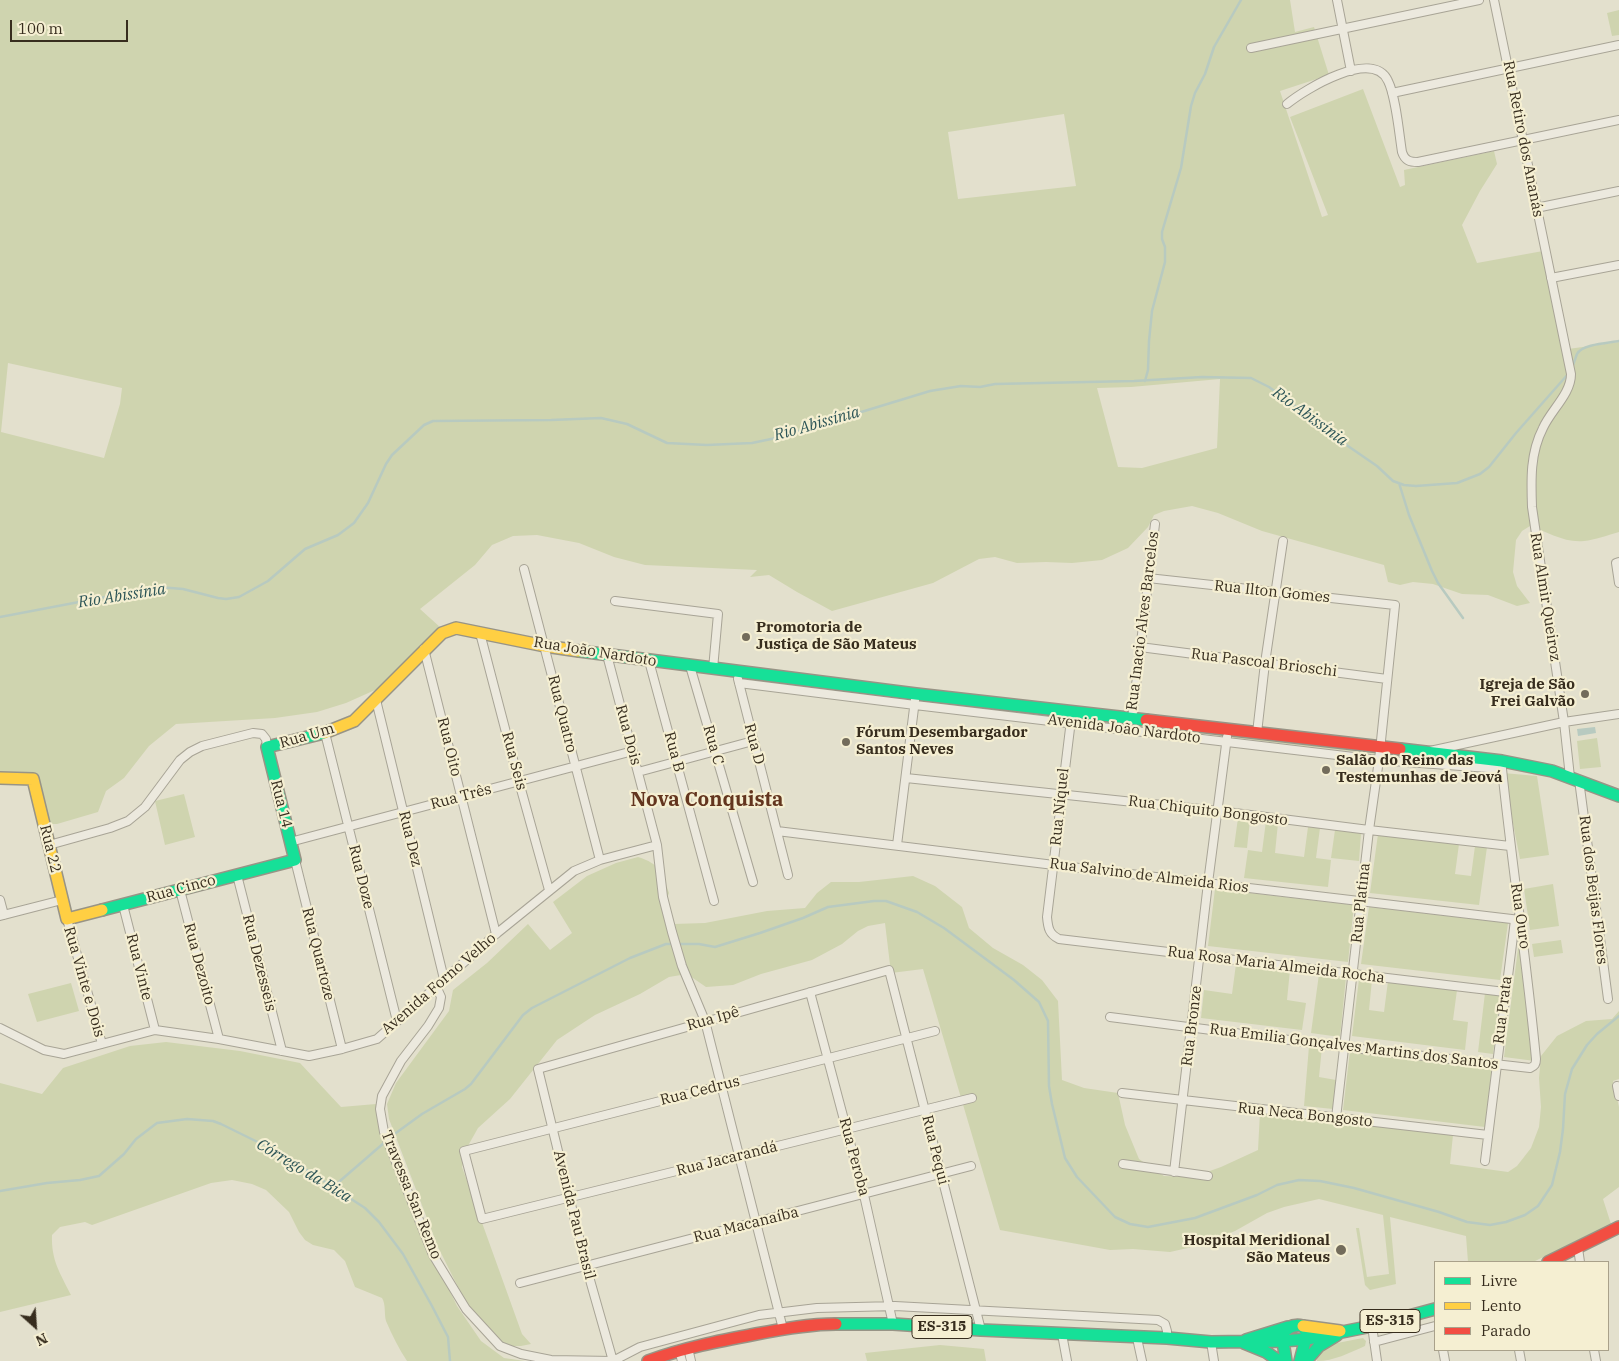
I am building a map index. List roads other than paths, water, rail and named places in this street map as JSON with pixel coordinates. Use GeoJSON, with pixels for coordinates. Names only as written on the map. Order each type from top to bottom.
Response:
{"type":"FeatureCollection","features":[{"type":"Feature","properties":{"kind":"street"},"geometry":{"type":"LineString","coordinates":[[1337,0],[1351,70]]}},
{"type":"Feature","properties":{"kind":"street"},"geometry":{"type":"LineString","coordinates":[[1251,48],[1479,0]]}},
{"type":"Feature","properties":{"kind":"street","name":"Rua Retiro dos Ananás"},"geometry":{"type":"LineString","coordinates":[[1494,0],[1571,374]]}},
{"type":"Feature","properties":{"kind":"street"},"geometry":{"type":"LineString","coordinates":[[1392,93],[1619,45]]}},
{"type":"Feature","properties":{"kind":"street"},"geometry":{"type":"LineString","coordinates":[[1287,104],[1305,90],[1351,70],[1372,68],[1378,70],[1385,75],[1392,93],[1402,152],[1404,157],[1412,162],[1619,120]]}},
{"type":"Feature","properties":{"kind":"street"},"geometry":{"type":"LineString","coordinates":[[1536,208],[1619,191]]}},
{"type":"Feature","properties":{"kind":"street"},"geometry":{"type":"LineString","coordinates":[[1551,278],[1619,265]]}},
{"type":"Feature","properties":{"kind":"street","name":"Rua Almir Queiroz"},"geometry":{"type":"LineString","coordinates":[[1571,374],[1569,387],[1543,427],[1531,462],[1532,507],[1564,722],[1575,778]]}},
{"type":"Feature","properties":{"kind":"street","name":"Rua Inacio Alves Barcelos"},"geometry":{"type":"LineString","coordinates":[[1132,719],[1154,524]]}},
{"type":"Feature","properties":{"kind":"street"},"geometry":{"type":"LineString","coordinates":[[1256,734],[1283,542]]}},
{"type":"Feature","properties":{"kind":"street"},"geometry":{"type":"LineString","coordinates":[[1617,562],[1619,583]]}},
{"type":"Feature","properties":{"kind":"street","name":"Rua Quatro"},"geometry":{"type":"LineString","coordinates":[[524,569],[600,860]]}},
{"type":"Feature","properties":{"kind":"street","name":"Rua Ilton Gomes"},"geometry":{"type":"LineString","coordinates":[[1148,578],[1395,606]]}},
{"type":"Feature","properties":{"kind":"street"},"geometry":{"type":"LineString","coordinates":[[615,601],[718,614],[713,669]]}},
{"type":"Feature","properties":{"kind":"street","name":"Rua Platina"},"geometry":{"type":"LineString","coordinates":[[1336,1118],[1369,830],[1380,754],[1395,606]]}},
{"type":"Feature","properties":{"kind":"street","name":"Rua João Nardoto"},"geometry":{"type":"LineString","coordinates":[[456,628],[607,656],[736,671]]}},
{"type":"Feature","properties":{"kind":"street","name":"Rua Um"},"geometry":{"type":"LineString","coordinates":[[49,845],[128,822],[145,807],[180,760],[202,746],[253,733],[262,734],[266,739],[267,747],[325,732],[354,721],[424,648],[442,633],[456,628]]}},
{"type":"Feature","properties":{"kind":"street","name":"Rua Seis"},"geometry":{"type":"LineString","coordinates":[[480,632],[549,890]]}},
{"type":"Feature","properties":{"kind":"street","name":"Rua Pascoal Brioschi"},"geometry":{"type":"LineString","coordinates":[[1140,647],[1387,679]]}},
{"type":"Feature","properties":{"kind":"street","name":"Rua Oito"},"geometry":{"type":"LineString","coordinates":[[424,648],[496,934]]}},
{"type":"Feature","properties":{"kind":"street","name":"Rua Dois"},"geometry":{"type":"LineString","coordinates":[[607,656],[657,845],[663,897],[672,932],[682,966],[705,1021]]}},
{"type":"Feature","properties":{"kind":"street","name":"Rua B"},"geometry":{"type":"LineString","coordinates":[[649,661],[714,901]]}},
{"type":"Feature","properties":{"kind":"street","name":"Rua C"},"geometry":{"type":"LineString","coordinates":[[690,666],[753,882]]}},
{"type":"Feature","properties":{"kind":"street","name":"Avenida João Nardoto"},"geometry":{"type":"LineString","coordinates":[[736,671],[915,700]]}},
{"type":"Feature","properties":{"kind":"street","name":"Rua D"},"geometry":{"type":"LineString","coordinates":[[736,671],[788,876]]}},
{"type":"Feature","properties":{"kind":"street","name":"Avenida João Nardoto"},"geometry":{"type":"LineString","coordinates":[[738,683],[1071,717],[1380,754],[1533,767],[1575,778],[1619,796]]}},
{"type":"Feature","properties":{"kind":"street","name":"Rua Dez"},"geometry":{"type":"LineString","coordinates":[[376,700],[444,979]]}},
{"type":"Feature","properties":{"kind":"street"},"geometry":{"type":"LineString","coordinates":[[897,845],[915,700]]}},
{"type":"Feature","properties":{"kind":"street"},"geometry":{"type":"LineString","coordinates":[[1423,752],[1564,722],[1619,714]]}},
{"type":"Feature","properties":{"kind":"street","name":"Avenida João Nardoto"},"geometry":{"type":"LineString","coordinates":[[1071,717],[1132,719],[1227,736],[1256,734],[1380,754],[1423,752],[1502,765]]}},
{"type":"Feature","properties":{"kind":"street","name":"Rua Níquel"},"geometry":{"type":"LineString","coordinates":[[1049,931],[1047,918],[1071,717]]}},
{"type":"Feature","properties":{"kind":"street","name":"Rua Doze"},"geometry":{"type":"LineString","coordinates":[[325,732],[397,1021]]}},
{"type":"Feature","properties":{"kind":"street","name":"Rua Bronze"},"geometry":{"type":"LineString","coordinates":[[1174,1172],[1227,736]]}},
{"type":"Feature","properties":{"kind":"street"},"geometry":{"type":"LineString","coordinates":[[638,772],[753,741]]}},
{"type":"Feature","properties":{"kind":"street","name":"Rua 14"},"geometry":{"type":"LineString","coordinates":[[267,747],[294,860]]}},
{"type":"Feature","properties":{"kind":"street","name":"Rua Três"},"geometry":{"type":"LineString","coordinates":[[290,842],[632,751]]}},
{"type":"Feature","properties":{"kind":"street","name":"Rua Ouro"},"geometry":{"type":"LineString","coordinates":[[1502,765],[1518,920],[1530,995],[1536,1063]]}},
{"type":"Feature","properties":{"kind":"street","name":"Rua 22"},"geometry":{"type":"LineString","coordinates":[[0,778],[33,779],[67,920]]}},
{"type":"Feature","properties":{"kind":"street","name":"Rua Chiquito Bongosto"},"geometry":{"type":"LineString","coordinates":[[906,778],[1510,846]]}},
{"type":"Feature","properties":{"kind":"street","name":"Rua dos Beijas Flores"},"geometry":{"type":"LineString","coordinates":[[1575,778],[1608,999]]}},
{"type":"Feature","properties":{"kind":"street","name":"Rua Salvino de Almeida Rios"},"geometry":{"type":"LineString","coordinates":[[777,831],[1518,920]]}},
{"type":"Feature","properties":{"kind":"street","name":"Avenida Forno Velho"},"geometry":{"type":"LineString","coordinates":[[0,1028],[44,1050],[64,1054],[156,1030],[219,1039],[309,1056],[342,1049],[376,1039],[496,934],[574,871],[600,860],[657,845]]}},
{"type":"Feature","properties":{"kind":"street","name":"Rua Cinco"},"geometry":{"type":"LineString","coordinates":[[67,920],[294,860]]}},
{"type":"Feature","properties":{"kind":"street","name":"Rua Quartoze"},"geometry":{"type":"LineString","coordinates":[[294,860],[342,1049]]}},
{"type":"Feature","properties":{"kind":"street","name":"Rua Dezesseis"},"geometry":{"type":"LineString","coordinates":[[237,875],[282,1051]]}},
{"type":"Feature","properties":{"kind":"street","name":"Rua Dezoito"},"geometry":{"type":"LineString","coordinates":[[180,890],[219,1039]]}},
{"type":"Feature","properties":{"kind":"street"},"geometry":{"type":"LineString","coordinates":[[0,900],[2,916],[62,900]]}},
{"type":"Feature","properties":{"kind":"street","name":"Rua Vinte"},"geometry":{"type":"LineString","coordinates":[[123,904],[156,1030]]}},
{"type":"Feature","properties":{"kind":"street","name":"Rua Vinte e Dois"},"geometry":{"type":"LineString","coordinates":[[67,920],[102,1044]]}},
{"type":"Feature","properties":{"kind":"street","name":"Rua Prata"},"geometry":{"type":"LineString","coordinates":[[1486,1161],[1505,992],[1518,920]]}},
{"type":"Feature","properties":{"kind":"street","name":"Rua Rosa Maria Almeida Rocha"},"geometry":{"type":"LineString","coordinates":[[1049,931],[1060,939],[1505,992]]}},
{"type":"Feature","properties":{"kind":"street","name":"Rua Ipê"},"geometry":{"type":"LineString","coordinates":[[538,1069],[889,970]]}},
{"type":"Feature","properties":{"kind":"street","name":"Rua Pequi"},"geometry":{"type":"LineString","coordinates":[[889,970],[981,1330]]}},
{"type":"Feature","properties":{"kind":"street","name":"Travessa San Remo"},"geometry":{"type":"LineString","coordinates":[[436,986],[441,997],[439,1008],[428,1026],[401,1061],[382,1096],[380,1109],[384,1132],[433,1255],[466,1309],[500,1346],[521,1354],[551,1360],[613,1361]]}},
{"type":"Feature","properties":{"kind":"street","name":"Rua Peroba"},"geometry":{"type":"LineString","coordinates":[[810,992],[864,1195],[893,1324]]}},
{"type":"Feature","properties":{"kind":"street","name":"Rua Emilia Gonçalves Martins dos Santos"},"geometry":{"type":"LineString","coordinates":[[1110,1018],[1530,1068],[1536,1063]]}},
{"type":"Feature","properties":{"kind":"street"},"geometry":{"type":"LineString","coordinates":[[705,1021],[783,1329]]}},
{"type":"Feature","properties":{"kind":"street","name":"Rua Cedrus"},"geometry":{"type":"LineString","coordinates":[[482,1219],[464,1151],[935,1031]]}},
{"type":"Feature","properties":{"kind":"street","name":"Avenida Pau Brasil"},"geometry":{"type":"LineString","coordinates":[[538,1069],[586,1266],[613,1361]]}},
{"type":"Feature","properties":{"kind":"street"},"geometry":{"type":"LineString","coordinates":[[1617,1086],[1619,1096]]}},
{"type":"Feature","properties":{"kind":"street","name":"Rua Neca Bongosto"},"geometry":{"type":"LineString","coordinates":[[1122,1094],[1488,1135]]}},
{"type":"Feature","properties":{"kind":"street","name":"Rua Jacarandá"},"geometry":{"type":"LineString","coordinates":[[482,1219],[972,1098]]}},
{"type":"Feature","properties":{"kind":"street"},"geometry":{"type":"LineString","coordinates":[[1123,1164],[1208,1176]]}},
{"type":"Feature","properties":{"kind":"street","name":"Rua Macanaíba"},"geometry":{"type":"LineString","coordinates":[[520,1283],[971,1166]]}},
{"type":"Feature","properties":{"kind":"street"},"geometry":{"type":"LineString","coordinates":[[1550,1261],[1619,1227]]}},
{"type":"Feature","properties":{"kind":"street"},"geometry":{"type":"LineString","coordinates":[[1578,1248],[1580,1261]]}},
{"type":"Feature","properties":{"kind":"street"},"geometry":{"type":"LineString","coordinates":[[613,1361],[640,1347],[759,1315],[817,1308],[889,1306],[1158,1320],[1165,1324],[1168,1331],[1167,1338]]}},
{"type":"Feature","properties":{"kind":"street","name":"ES-315"},"geometry":{"type":"LineString","coordinates":[[648,1361],[683,1353],[714,1342],[783,1329],[827,1324],[893,1324],[981,1330],[1167,1338],[1211,1342],[1240,1342],[1282,1341],[1307,1338],[1372,1326],[1434,1310]]}},
{"type":"Feature","properties":{"kind":"street"},"geometry":{"type":"LineString","coordinates":[[1240,1342],[1296,1325],[1344,1331]]}},
{"type":"Feature","properties":{"kind":"street"},"geometry":{"type":"LineString","coordinates":[[1286,1361],[1282,1341],[1283,1332],[1289,1326]]}},
{"type":"Feature","properties":{"kind":"street"},"geometry":{"type":"LineString","coordinates":[[1300,1361],[1307,1338],[1307,1332],[1303,1326]]}},
{"type":"Feature","properties":{"kind":"street"},"geometry":{"type":"LineString","coordinates":[[1372,1326],[1377,1361]]}},
{"type":"Feature","properties":{"kind":"street"},"geometry":{"type":"LineString","coordinates":[[1374,1342],[1434,1326]]}},
{"type":"Feature","properties":{"kind":"street"},"geometry":{"type":"LineString","coordinates":[[1306,1361],[1313,1350],[1344,1331]]}},
{"type":"Feature","properties":{"kind":"street"},"geometry":{"type":"LineString","coordinates":[[1062,1334],[1067,1361]]}},
{"type":"Feature","properties":{"kind":"street"},"geometry":{"type":"LineString","coordinates":[[1138,1338],[1142,1361]]}},
{"type":"Feature","properties":{"kind":"street"},"geometry":{"type":"LineString","coordinates":[[1211,1342],[1214,1361]]}},
{"type":"Feature","properties":{"kind":"street"},"geometry":{"type":"LineString","coordinates":[[1240,1342],[1266,1352],[1279,1361]]}},
{"type":"Feature","properties":{"kind":"street"},"geometry":{"type":"LineString","coordinates":[[683,1353],[691,1361]]}},
{"type":"Feature","properties":{"kind":"waterway"},"geometry":{"type":"LineString","coordinates":[[1145,381],[1148,370],[1152,311],[1165,262],[1162,232],[1181,168],[1191,106],[1214,47],[1241,0]]}},
{"type":"Feature","properties":{"kind":"waterway","name":"Rio Abissínia"},"geometry":{"type":"LineString","coordinates":[[1571,369],[1577,354],[1584,348],[1596,344],[1619,341]]}},
{"type":"Feature","properties":{"kind":"waterway","name":"Rio Abissínia"},"geometry":{"type":"LineString","coordinates":[[0,617],[158,587],[183,589],[226,599],[239,597],[268,581],[305,549],[338,535],[354,523],[368,503],[392,455],[424,425],[433,421],[601,418],[627,424],[667,443],[707,445],[752,443],[776,438],[930,391],[961,386],[980,387],[995,384],[1134,381],[1202,377],[1251,378],[1269,387],[1327,429],[1377,466],[1393,481],[1404,485],[1416,486],[1457,483],[1480,474],[1489,467],[1569,373]]}},
{"type":"Feature","properties":{"kind":"waterway"},"geometry":{"type":"LineString","coordinates":[[1399,483],[1409,515],[1432,571],[1438,583],[1463,618]]}},
{"type":"Feature","properties":{"kind":"waterway"},"geometry":{"type":"LineString","coordinates":[[389,1138],[422,1114],[471,1084],[523,1015],[532,1008],[630,958],[666,944],[699,944],[715,947],[803,918],[828,907],[886,901],[917,912],[944,928],[1014,980],[1039,1002],[1048,1021],[1049,1086],[1065,1158],[1077,1177],[1115,1217],[1130,1224],[1148,1227],[1195,1218],[1257,1195],[1277,1185],[1299,1180],[1320,1181],[1354,1188],[1439,1212],[1467,1222],[1490,1225],[1506,1222],[1525,1215],[1538,1206],[1552,1185],[1560,1152],[1565,1094],[1572,1069],[1587,1045],[1619,1016]]}},
{"type":"Feature","properties":{"kind":"waterway","name":"Córrego da Bica"},"geometry":{"type":"LineString","coordinates":[[0,1191],[99,1176],[124,1154],[136,1139],[157,1123],[187,1119],[213,1121],[221,1124],[282,1154],[365,1208],[379,1222],[403,1254],[448,1337],[450,1361]]}},
{"type":"Feature","properties":{"kind":"waterway"},"geometry":{"type":"LineString","coordinates":[[333,1187],[385,1142]]}},
{"type":"Feature","properties":{"kind":"place","name":"Promotoria de Justiça de São Mateus"},"geometry":{"type":"Point","coordinates":[746,637]}},
{"type":"Feature","properties":{"kind":"place","name":"Igreja de São Frei Galvão"},"geometry":{"type":"Point","coordinates":[1585,694]}},
{"type":"Feature","properties":{"kind":"place","name":"Fórum Desembargador Santos Neves"},"geometry":{"type":"Point","coordinates":[846,742]}},
{"type":"Feature","properties":{"kind":"place","name":"Salão do Reino das Testemunhas de Jeová"},"geometry":{"type":"Point","coordinates":[1326,770]}},
{"type":"Feature","properties":{"kind":"place","name":"Hospital Meridional São Mateus"},"geometry":{"type":"Point","coordinates":[1341,1250]}},
{"type":"Feature","properties":{"kind":"district","name":"Nova Conquista"},"geometry":{"type":"Point","coordinates":[707,800]}}]}
